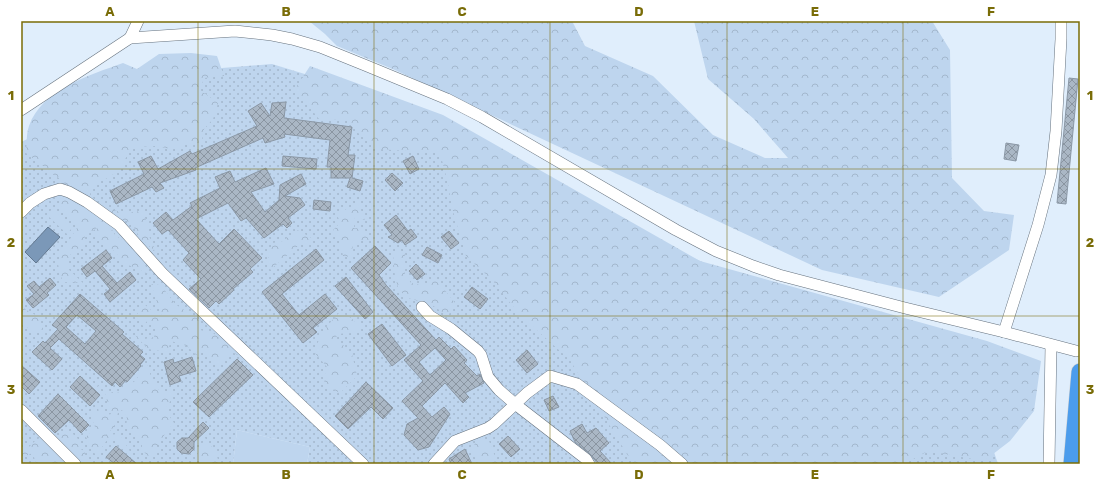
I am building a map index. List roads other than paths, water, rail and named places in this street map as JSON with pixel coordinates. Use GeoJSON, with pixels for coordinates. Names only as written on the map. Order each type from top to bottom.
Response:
{"type":"FeatureCollection","features":[{"type":"Feature","properties":{"kind":"highway"},"geometry":{"type":"LineString","coordinates":[[1072,464],[1080,372]]}},
{"type":"Feature","properties":{"kind":"street"},"geometry":{"type":"LineString","coordinates":[[130,38],[138,21]]}},
{"type":"Feature","properties":{"kind":"street"},"geometry":{"type":"LineString","coordinates":[[1004,332],[1038,225],[1051,175],[1056,131],[1061,21]]}},
{"type":"Feature","properties":{"kind":"street"},"geometry":{"type":"LineString","coordinates":[[21,110],[130,38],[235,31],[272,35],[320,48],[447,99],[482,117],[556,161],[716,251],[779,275],[1076,351]]}},
{"type":"Feature","properties":{"kind":"street"},"geometry":{"type":"LineString","coordinates":[[21,212],[30,203],[44,194],[60,189],[69,192],[87,202],[119,225],[162,272],[363,464]]}},
{"type":"Feature","properties":{"kind":"street"},"geometry":{"type":"LineString","coordinates":[[422,307],[430,316],[451,329],[478,350],[488,377],[499,390],[586,459],[589,464]]}},
{"type":"Feature","properties":{"kind":"street"},"geometry":{"type":"LineString","coordinates":[[1049,464],[1051,344]]}},
{"type":"Feature","properties":{"kind":"street"},"geometry":{"type":"LineString","coordinates":[[434,464],[455,441],[488,428],[494,424],[527,393],[550,376],[577,384],[660,445],[682,464]]}},
{"type":"Feature","properties":{"kind":"street"},"geometry":{"type":"LineString","coordinates":[[21,410],[75,464]]}}]}
